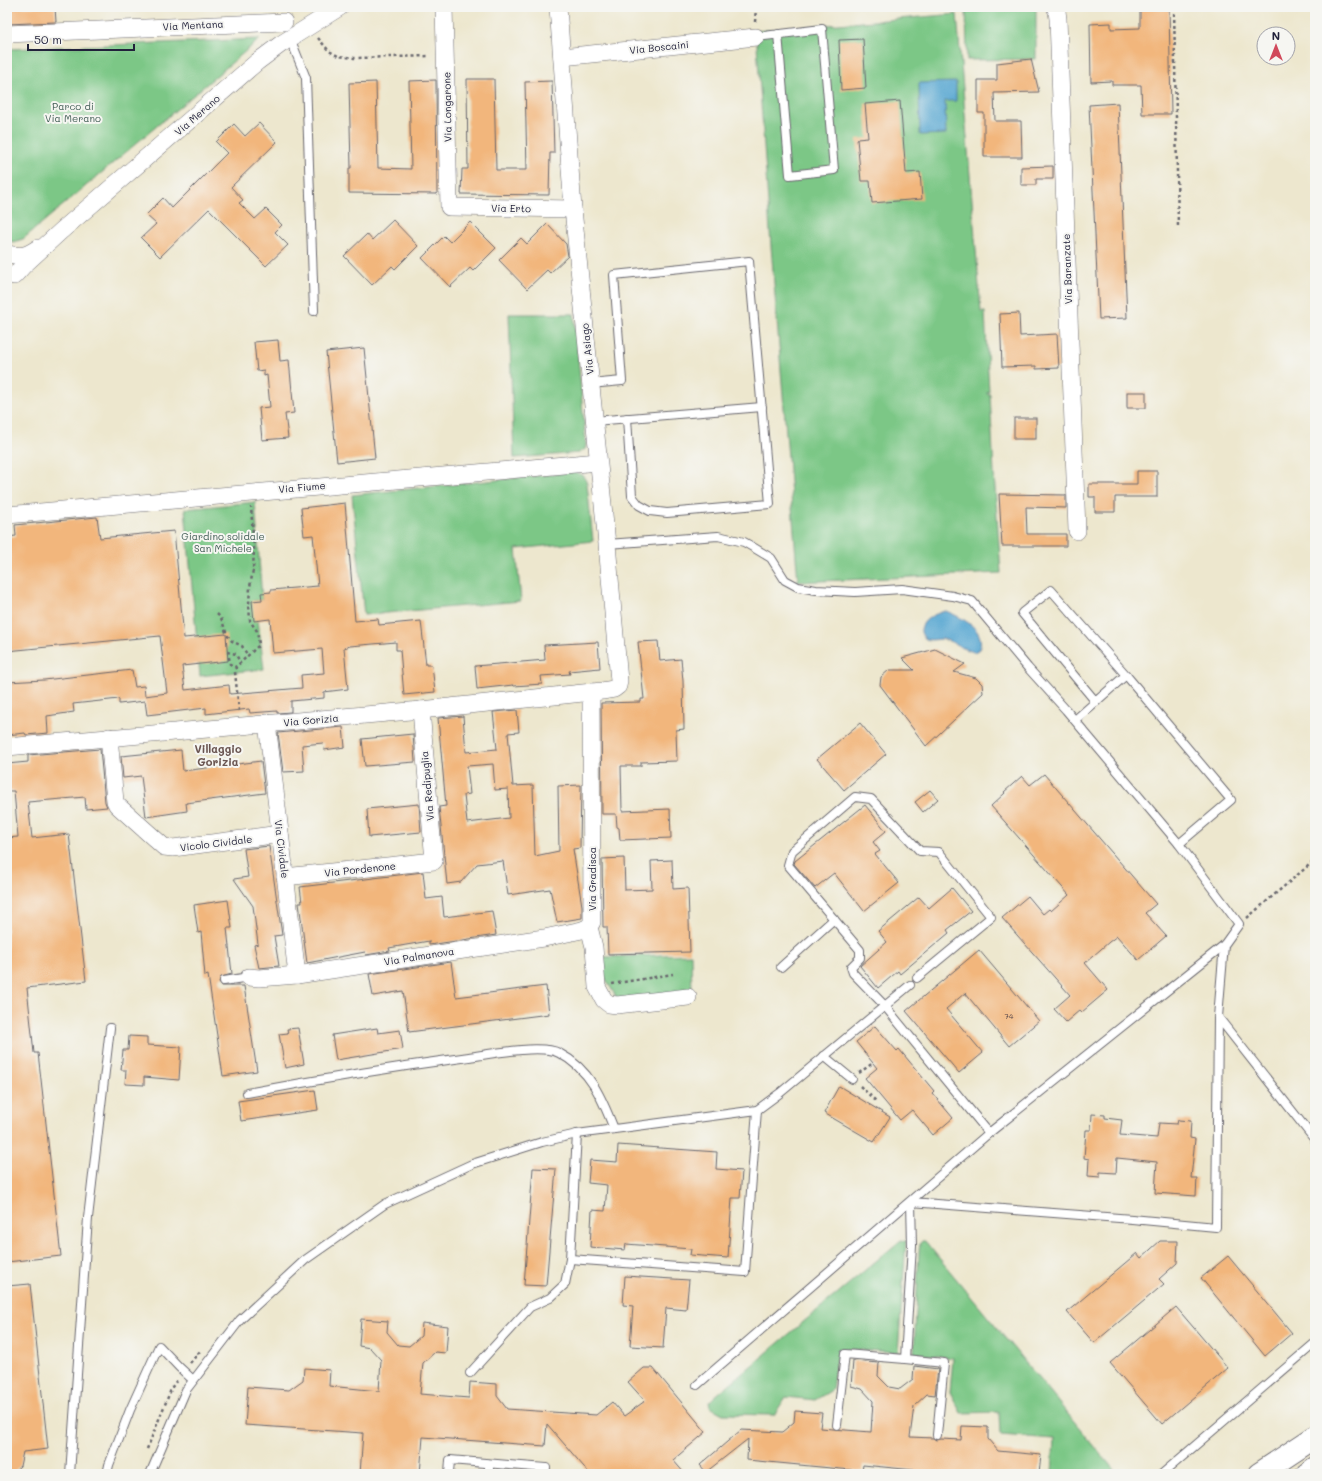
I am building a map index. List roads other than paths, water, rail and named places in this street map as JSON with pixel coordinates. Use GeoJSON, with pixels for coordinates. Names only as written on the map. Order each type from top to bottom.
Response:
{"type":"FeatureCollection","features":[{"type":"Feature","properties":{"kind":"highway"},"geometry":{"type":"LineString","coordinates":[[1259,1474],[1315,1437]]}},
{"type":"Feature","properties":{"kind":"highway"},"geometry":{"type":"LineString","coordinates":[[1307,1474],[1315,1468]]}},
{"type":"Feature","properties":{"kind":"street","name":"Via Merano"},"geometry":{"type":"LineString","coordinates":[[61,232],[258,62],[290,38],[340,7]]}},
{"type":"Feature","properties":{"kind":"street","name":"Via Longarone"},"geometry":{"type":"LineString","coordinates":[[444,7],[449,207]]}},
{"type":"Feature","properties":{"kind":"street","name":"Via Asiago"},"geometry":{"type":"LineString","coordinates":[[558,7],[573,209],[607,544],[619,681],[618,686],[614,689]]}},
{"type":"Feature","properties":{"kind":"street","name":"Via Baranzate"},"geometry":{"type":"LineString","coordinates":[[1055,7],[1057,11],[1077,531]]}},
{"type":"Feature","properties":{"kind":"street","name":"Via Mentana"},"geometry":{"type":"LineString","coordinates":[[7,34],[284,22]]}},
{"type":"Feature","properties":{"kind":"street","name":"Via Boscaini"},"geometry":{"type":"LineString","coordinates":[[562,57],[756,37]]}},
{"type":"Feature","properties":{"kind":"street","name":"Via Erto"},"geometry":{"type":"LineString","coordinates":[[449,207],[573,209]]}},
{"type":"Feature","properties":{"kind":"street"},"geometry":{"type":"LineString","coordinates":[[7,253],[23,256],[29,255],[61,232]]}},
{"type":"Feature","properties":{"kind":"street"},"geometry":{"type":"LineString","coordinates":[[11,282],[23,266],[61,232]]}},
{"type":"Feature","properties":{"kind":"street"},"geometry":{"type":"LineString","coordinates":[[7,253],[15,265],[11,282]]}},
{"type":"Feature","properties":{"kind":"street","name":"Via Fiume"},"geometry":{"type":"LineString","coordinates":[[7,514],[598,462]]}},
{"type":"Feature","properties":{"kind":"street","name":"Via Gorizia"},"geometry":{"type":"LineString","coordinates":[[7,746],[420,710],[614,689]]}},
{"type":"Feature","properties":{"kind":"street","name":"Via Gradisca"},"geometry":{"type":"LineString","coordinates":[[591,692],[592,922],[589,927],[594,947],[597,987],[604,1000],[609,1004],[617,1005],[688,997]]}},
{"type":"Feature","properties":{"kind":"street","name":"Via Redipuglia"},"geometry":{"type":"LineString","coordinates":[[420,710],[434,861]]}},
{"type":"Feature","properties":{"kind":"street","name":"Via Cividale"},"geometry":{"type":"LineString","coordinates":[[267,724],[297,975]]}},
{"type":"Feature","properties":{"kind":"street","name":"Vicolo Cividale"},"geometry":{"type":"LineString","coordinates":[[109,737],[115,801],[117,805],[164,847],[173,848],[280,834]]}},
{"type":"Feature","properties":{"kind":"street","name":"Via Pordenone"},"geometry":{"type":"LineString","coordinates":[[285,877],[434,861]]}},
{"type":"Feature","properties":{"kind":"street","name":"Via Palmanova"},"geometry":{"type":"LineString","coordinates":[[249,977],[260,978],[297,975],[544,938],[582,930],[589,927]]}},
{"type":"Feature","properties":{"kind":"lane"},"geometry":{"type":"LineString","coordinates":[[756,37],[778,34],[822,29],[834,170],[790,175],[778,34]]}},
{"type":"Feature","properties":{"kind":"lane"},"geometry":{"type":"LineString","coordinates":[[290,38],[306,78],[314,311]]}},
{"type":"Feature","properties":{"kind":"lane"},"geometry":{"type":"LineString","coordinates":[[590,384],[622,381],[614,275],[749,261],[770,504],[667,513],[650,511],[639,505],[632,496],[627,418]]}},
{"type":"Feature","properties":{"kind":"lane"},"geometry":{"type":"LineString","coordinates":[[594,421],[762,407]]}},
{"type":"Feature","properties":{"kind":"lane"},"geometry":{"type":"LineString","coordinates":[[607,544],[718,536],[744,542],[771,558],[785,580],[798,587],[816,590],[855,592],[902,589],[952,596],[972,601],[1028,668],[1075,720],[1179,844],[1239,924],[1224,945],[989,1134],[697,1385]]}},
{"type":"Feature","properties":{"kind":"lane"},"geometry":{"type":"LineString","coordinates":[[1096,702],[1022,613],[1051,590],[1126,675],[1231,800],[1179,844]]}},
{"type":"Feature","properties":{"kind":"lane"},"geometry":{"type":"LineString","coordinates":[[1075,720],[1126,675]]}},
{"type":"Feature","properties":{"kind":"lane"},"geometry":{"type":"LineString","coordinates":[[917,978],[991,917],[939,852],[920,851],[871,799],[855,797],[792,851],[788,865],[860,950],[860,958],[852,968],[853,973],[884,1005],[989,1134]]}},
{"type":"Feature","properties":{"kind":"lane"},"geometry":{"type":"LineString","coordinates":[[781,967],[834,919]]}},
{"type":"Feature","properties":{"kind":"lane"},"geometry":{"type":"LineString","coordinates":[[911,1202],[1124,1218],[1216,1227],[1218,1017],[1224,945]]}},
{"type":"Feature","properties":{"kind":"lane"},"geometry":{"type":"LineString","coordinates":[[224,980],[249,977]]}},
{"type":"Feature","properties":{"kind":"lane"},"geometry":{"type":"LineString","coordinates":[[150,1474],[186,1390],[240,1320],[304,1260],[385,1204],[472,1164],[542,1142],[577,1134],[757,1110],[780,1093],[910,984]]}},
{"type":"Feature","properties":{"kind":"lane"},"geometry":{"type":"LineString","coordinates":[[1218,1017],[1315,1140]]}},
{"type":"Feature","properties":{"kind":"lane"},"geometry":{"type":"LineString","coordinates":[[70,1474],[88,1218],[110,1028]]}},
{"type":"Feature","properties":{"kind":"lane"},"geometry":{"type":"LineString","coordinates":[[247,1093],[378,1069],[490,1054],[544,1050],[558,1053],[580,1067],[600,1098],[608,1113],[614,1130]]}},
{"type":"Feature","properties":{"kind":"lane"},"geometry":{"type":"LineString","coordinates":[[824,1056],[852,1079]]}},
{"type":"Feature","properties":{"kind":"lane"},"geometry":{"type":"LineString","coordinates":[[570,1260],[745,1272],[757,1110]]}},
{"type":"Feature","properties":{"kind":"lane"},"geometry":{"type":"LineString","coordinates":[[470,1373],[530,1307],[550,1298],[566,1284],[570,1260],[577,1134]]}},
{"type":"Feature","properties":{"kind":"lane"},"geometry":{"type":"LineString","coordinates":[[905,1359],[912,1246],[911,1202]]}},
{"type":"Feature","properties":{"kind":"lane"},"geometry":{"type":"LineString","coordinates":[[1162,1474],[1315,1343]]}},
{"type":"Feature","properties":{"kind":"lane"},"geometry":{"type":"LineString","coordinates":[[107,1474],[130,1410],[159,1346],[194,1380]]}},
{"type":"Feature","properties":{"kind":"lane"},"geometry":{"type":"LineString","coordinates":[[837,1425],[845,1354],[905,1359],[944,1363],[937,1435]]}},
{"type":"Feature","properties":{"kind":"lane"},"geometry":{"type":"LineString","coordinates":[[449,1474],[450,1460],[546,1468]]}},
{"type":"Feature","properties":{"kind":"lane"},"geometry":{"type":"LineString","coordinates":[[489,1464],[489,1474]]}},
{"type":"Feature","properties":{"kind":"water"},"geometry":{"type":"Polygon","coordinates":[[[956,82],[956,101],[945,101],[946,134],[920,135],[919,83],[956,82]]]}},
{"type":"Feature","properties":{"kind":"water"},"geometry":{"type":"Polygon","coordinates":[[[946,611],[972,625],[979,636],[981,643],[979,650],[974,652],[946,640],[928,640],[923,637],[921,628],[923,624],[933,615],[946,611]]]}},
{"type":"Feature","properties":{"kind":"district","name":"Villaggio Gorizia"},"geometry":{"type":"Point","coordinates":[218,755]}},
{"type":"Feature","properties":{"kind":"park label","name":"Parco di Via Merano"},"geometry":{"type":"Point","coordinates":[73,112]}},
{"type":"Feature","properties":{"kind":"park label","name":"Giardino solidale San Michele"},"geometry":{"type":"Point","coordinates":[223,542]}}]}
